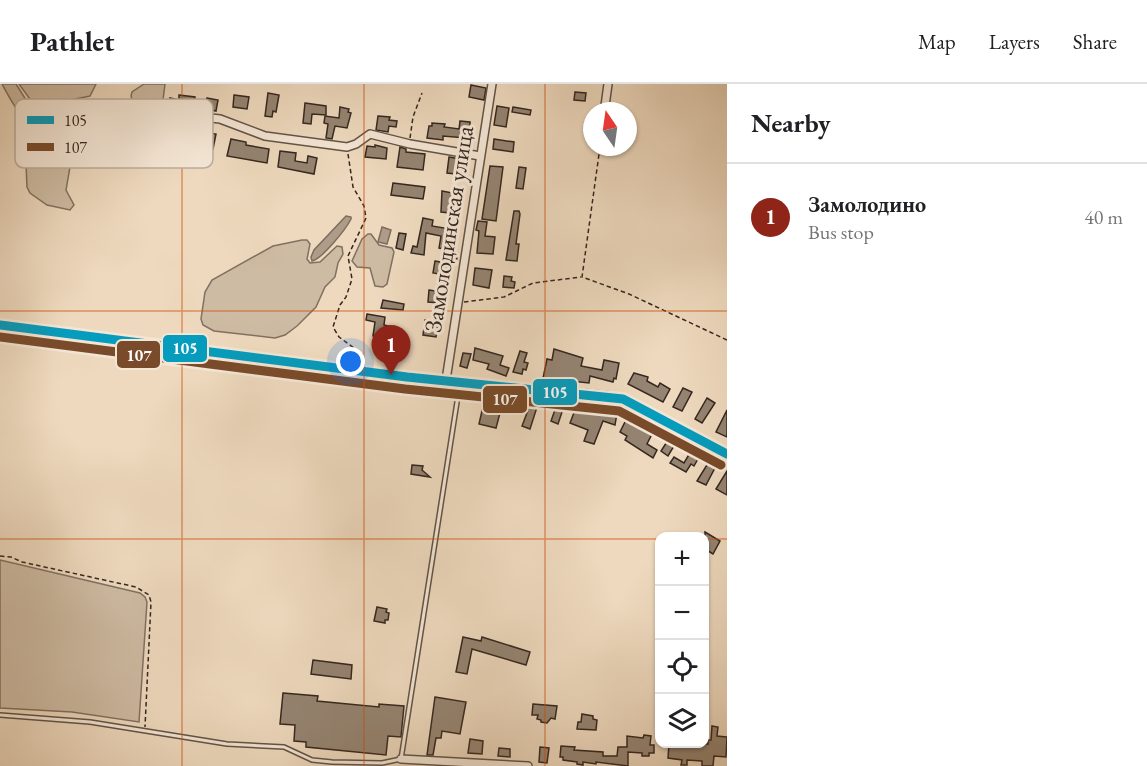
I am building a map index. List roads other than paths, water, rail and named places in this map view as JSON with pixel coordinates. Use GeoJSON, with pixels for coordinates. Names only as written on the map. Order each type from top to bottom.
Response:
{"type":"FeatureCollection","features":[{"type":"Feature","properties":{"kind":"street","name":"Замолодинская улица"},"geometry":{"type":"LineString","coordinates":[[446,380],[492,84]]}},
{"type":"Feature","properties":{"kind":"street"},"geometry":{"type":"LineString","coordinates":[[606,102],[608,84]]}},
{"type":"Feature","properties":{"kind":"street"},"geometry":{"type":"LineString","coordinates":[[213,119],[229,122],[265,136],[347,147],[356,144],[370,134],[410,144],[480,156]]}},
{"type":"Feature","properties":{"kind":"street"},"geometry":{"type":"LineString","coordinates":[[0,325],[363,371],[623,399],[727,454]]}},
{"type":"Feature","properties":{"kind":"street"},"geometry":{"type":"LineString","coordinates":[[401,759],[528,766]]}},
{"type":"Feature","properties":{"kind":"lane"},"geometry":{"type":"LineString","coordinates":[[0,715],[90,722],[227,744],[284,747],[312,760],[382,763],[401,759],[460,382]]}},
{"type":"Feature","properties":{"kind":"place","name":"Замолодино"},"geometry":{"type":"Point","coordinates":[391,375]}}]}
